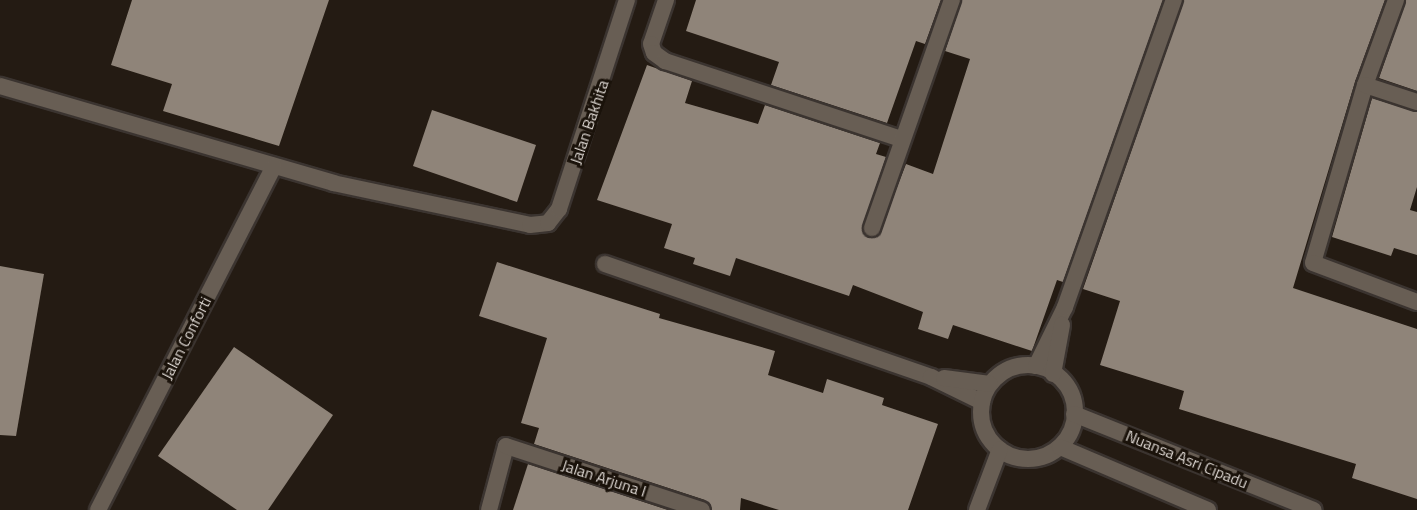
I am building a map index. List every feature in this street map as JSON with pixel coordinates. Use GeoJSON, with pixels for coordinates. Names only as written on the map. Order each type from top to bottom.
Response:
{"type":"FeatureCollection","features":[{"type":"Feature","properties":{"kind":"street","name":"Jalan Bakhita"},"geometry":{"type":"LineString","coordinates":[[274,166],[333,183],[530,225],[548,223],[559,209],[627,0]]}},
{"type":"Feature","properties":{"kind":"street"},"geometry":{"type":"LineString","coordinates":[[666,0],[651,44],[654,53],[665,61],[901,139]]}},
{"type":"Feature","properties":{"kind":"street"},"geometry":{"type":"LineString","coordinates":[[872,228],[901,139],[952,0]]}},
{"type":"Feature","properties":{"kind":"street"},"geometry":{"type":"LineString","coordinates":[[1036,366],[1065,307],[1174,0]]}},
{"type":"Feature","properties":{"kind":"street"},"geometry":{"type":"LineString","coordinates":[[1396,0],[1365,85],[1313,263],[1417,302]]}},
{"type":"Feature","properties":{"kind":"street"},"geometry":{"type":"LineString","coordinates":[[1365,85],[1417,102]]}},
{"type":"Feature","properties":{"kind":"street"},"geometry":{"type":"LineString","coordinates":[[0,86],[274,166]]}},
{"type":"Feature","properties":{"kind":"street","name":"Jalan Conforti"},"geometry":{"type":"LineString","coordinates":[[98,510],[274,166]]}},
{"type":"Feature","properties":{"kind":"street"},"geometry":{"type":"LineString","coordinates":[[605,264],[932,377],[982,402]]}},
{"type":"Feature","properties":{"kind":"street"},"geometry":{"type":"LineString","coordinates":[[1053,374],[1065,307]]}},
{"type":"Feature","properties":{"kind":"street"},"geometry":{"type":"LineString","coordinates":[[1036,366],[1053,374],[1072,396],[1074,414],[1068,437],[1060,447],[1044,456],[1017,457],[1000,449],[983,428],[982,402],[990,384],[1011,367],[1036,366]]}},
{"type":"Feature","properties":{"kind":"street"},"geometry":{"type":"LineString","coordinates":[[932,377],[990,384]]}},
{"type":"Feature","properties":{"kind":"street","name":"Nuansa Asri Cipadu"},"geometry":{"type":"LineString","coordinates":[[1074,414],[1303,508]]}},
{"type":"Feature","properties":{"kind":"street","name":"Jalan Arjuna I"},"geometry":{"type":"LineString","coordinates":[[489,510],[506,446],[702,510]]}},
{"type":"Feature","properties":{"kind":"street"},"geometry":{"type":"LineString","coordinates":[[1060,447],[1208,510]]}},
{"type":"Feature","properties":{"kind":"street"},"geometry":{"type":"LineString","coordinates":[[977,510],[989,485],[1000,449]]}},
{"type":"Feature","properties":{"kind":"street"},"geometry":{"type":"LineString","coordinates":[[989,485],[1017,457]]}},
{"type":"Feature","properties":{"kind":"building"},"geometry":{"type":"Polygon","coordinates":[[[132,0],[329,0],[279,146],[163,111],[172,84],[111,65],[132,0]]]}},
{"type":"Feature","properties":{"kind":"building"},"geometry":{"type":"Polygon","coordinates":[[[696,0],[941,0],[925,44],[916,41],[887,123],[771,85],[779,62],[686,31],[696,0]]]}},
{"type":"Feature","properties":{"kind":"building"},"geometry":{"type":"Polygon","coordinates":[[[962,0],[1163,0],[1063,282],[1057,280],[1032,351],[953,325],[948,339],[918,329],[923,312],[853,285],[849,296],[736,258],[730,276],[693,264],[695,258],[664,248],[672,224],[597,200],[647,65],[692,81],[685,103],[758,124],[765,105],[880,143],[876,154],[886,157],[862,229],[868,238],[878,236],[906,164],[933,174],[970,59],[945,51],[962,0]]]}},
{"type":"Feature","properties":{"kind":"building"},"geometry":{"type":"Polygon","coordinates":[[[1184,0],[1385,0],[1355,82],[1293,288],[1417,329],[1417,499],[1352,478],[1356,464],[1179,409],[1184,391],[1100,365],[1120,301],[1083,289],[1184,0]]]}},
{"type":"Feature","properties":{"kind":"building"},"geometry":{"type":"Polygon","coordinates":[[[1406,0],[1417,0],[1417,91],[1379,78],[1406,0]]]}},
{"type":"Feature","properties":{"kind":"building"},"geometry":{"type":"Polygon","coordinates":[[[1372,98],[1417,112],[1417,187],[1410,210],[1417,212],[1417,255],[1394,248],[1391,256],[1332,237],[1372,98]]]}},
{"type":"Feature","properties":{"kind":"building"},"geometry":{"type":"Polygon","coordinates":[[[432,110],[536,145],[517,202],[413,166],[432,110]]]}},
{"type":"Feature","properties":{"kind":"building"},"geometry":{"type":"Polygon","coordinates":[[[497,262],[660,314],[659,318],[775,351],[768,375],[823,393],[827,379],[884,398],[882,405],[938,424],[908,510],[779,510],[741,498],[740,510],[712,510],[705,500],[534,444],[539,428],[521,423],[547,338],[479,316],[497,262]]]}},
{"type":"Feature","properties":{"kind":"building"},"geometry":{"type":"Polygon","coordinates":[[[0,266],[44,274],[16,436],[0,435],[0,266]]]}},
{"type":"Feature","properties":{"kind":"building"},"geometry":{"type":"Polygon","coordinates":[[[234,347],[333,415],[268,510],[237,510],[158,456],[234,347]]]}},
{"type":"Feature","properties":{"kind":"building"},"geometry":{"type":"Polygon","coordinates":[[[528,464],[668,510],[513,510],[528,464]]]}}]}
